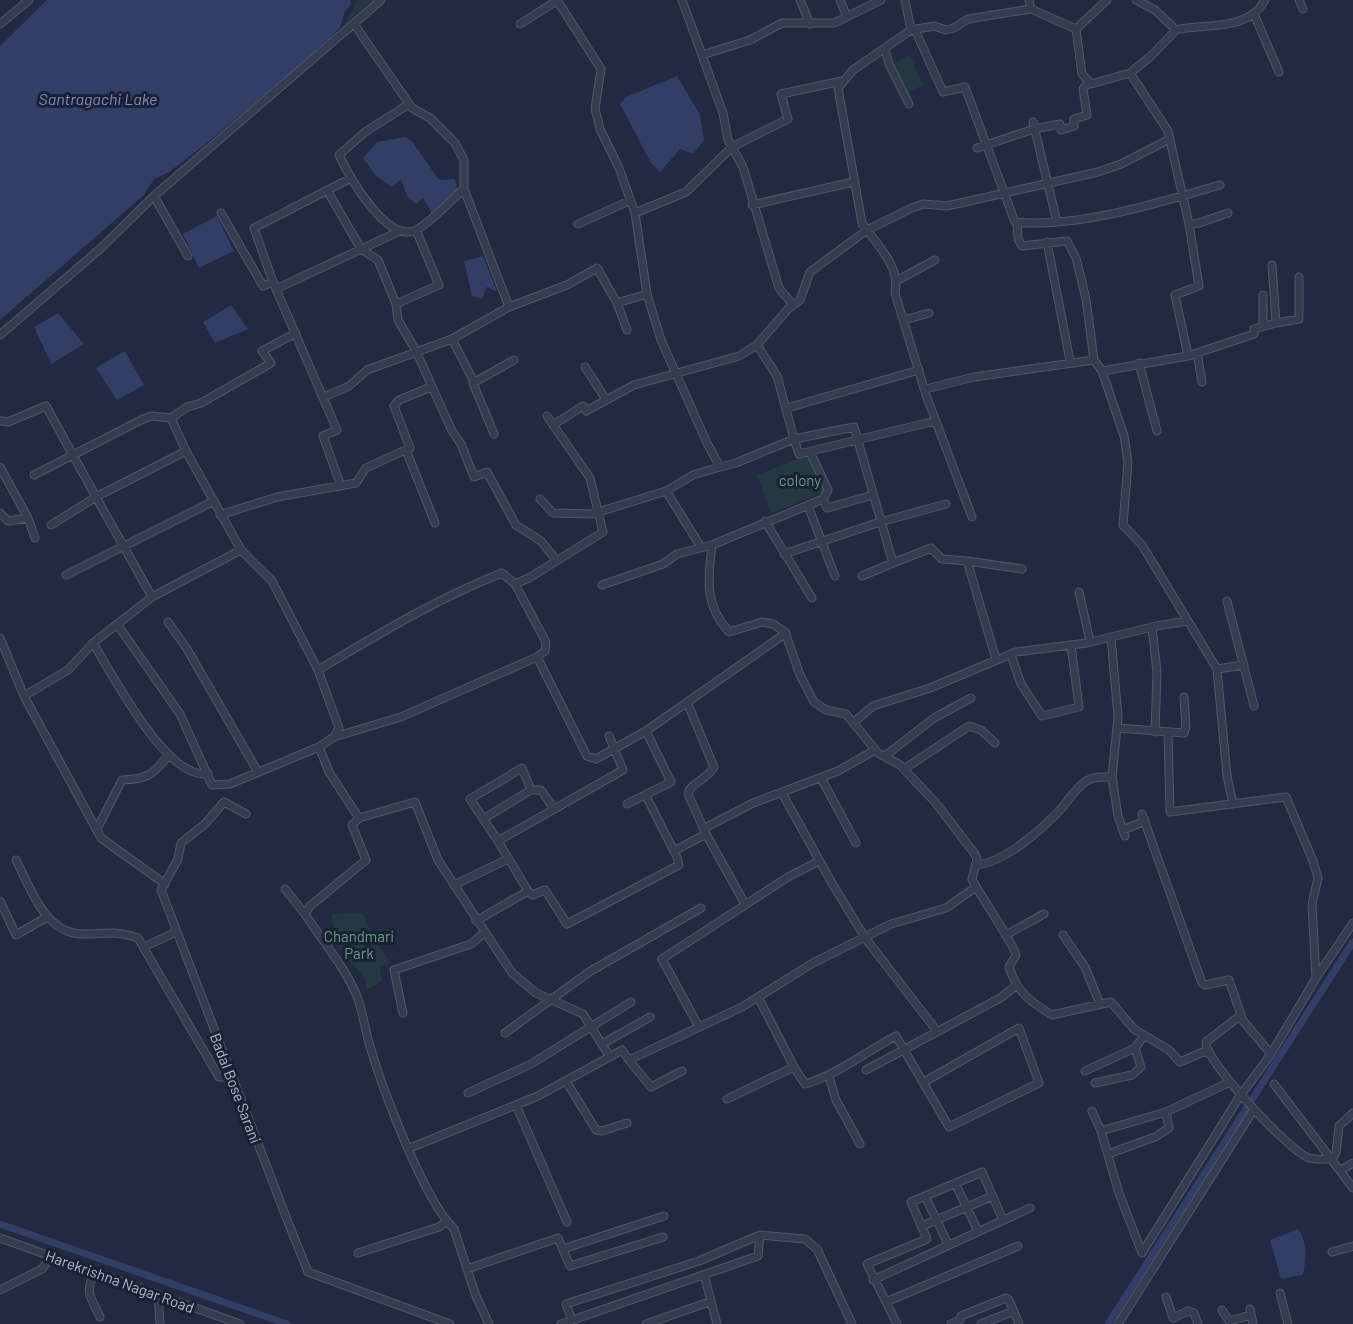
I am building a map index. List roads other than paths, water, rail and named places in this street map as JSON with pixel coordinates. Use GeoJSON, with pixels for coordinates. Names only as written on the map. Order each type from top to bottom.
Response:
{"type":"FeatureCollection","features":[{"type":"Feature","properties":{"kind":"street"},"geometry":{"type":"LineString","coordinates":[[0,24],[28,0]]}},
{"type":"Feature","properties":{"kind":"street"},"geometry":{"type":"LineString","coordinates":[[0,334],[101,248],[154,196],[381,0]]}},
{"type":"Feature","properties":{"kind":"street"},"geometry":{"type":"LineString","coordinates":[[520,24],[558,0],[601,69],[595,109],[635,213],[647,294],[661,340],[720,467]]}},
{"type":"Feature","properties":{"kind":"street"},"geometry":{"type":"LineString","coordinates":[[682,0],[732,147],[743,166],[752,205],[779,288],[793,305]]}},
{"type":"Feature","properties":{"kind":"street"},"geometry":{"type":"LineString","coordinates":[[800,0],[810,24]]}},
{"type":"Feature","properties":{"kind":"street"},"geometry":{"type":"LineString","coordinates":[[840,0],[847,17]]}},
{"type":"Feature","properties":{"kind":"street"},"geometry":{"type":"LineString","coordinates":[[702,55],[750,40],[782,22],[834,23],[881,0]]}},
{"type":"Feature","properties":{"kind":"street"},"geometry":{"type":"LineString","coordinates":[[905,0],[911,30]]}},
{"type":"Feature","properties":{"kind":"street"},"geometry":{"type":"LineString","coordinates":[[1029,0],[1031,9]]}},
{"type":"Feature","properties":{"kind":"street"},"geometry":{"type":"LineString","coordinates":[[1076,28],[1107,0]]}},
{"type":"Feature","properties":{"kind":"street"},"geometry":{"type":"LineString","coordinates":[[1136,0],[1155,10],[1176,30]]}},
{"type":"Feature","properties":{"kind":"street"},"geometry":{"type":"LineString","coordinates":[[1076,28],[1082,74],[1091,84],[1130,73],[1151,56],[1176,30],[1191,26],[1217,27],[1254,14],[1265,0]]}},
{"type":"Feature","properties":{"kind":"street"},"geometry":{"type":"LineString","coordinates":[[1299,0],[1303,9]]}},
{"type":"Feature","properties":{"kind":"street"},"geometry":{"type":"LineString","coordinates":[[972,517],[935,421],[895,293],[898,280],[879,244],[862,223],[838,88],[853,70],[911,30],[934,26],[946,30],[968,19],[1031,9],[1076,28]]}},
{"type":"Feature","properties":{"kind":"street"},"geometry":{"type":"LineString","coordinates":[[1254,14],[1279,72]]}},
{"type":"Feature","properties":{"kind":"street"},"geometry":{"type":"LineString","coordinates":[[354,24],[409,104],[430,118],[455,143],[464,160],[464,189],[508,307]]}},
{"type":"Feature","properties":{"kind":"street"},"geometry":{"type":"LineString","coordinates":[[911,30],[916,32],[943,92],[965,87],[1017,222],[1017,239],[1022,246],[1067,241],[1076,258],[1086,299],[1094,360],[1102,371],[1124,436],[1128,462],[1123,525],[1142,545],[1217,669],[1227,776],[1233,804]]}},
{"type":"Feature","properties":{"kind":"street"},"geometry":{"type":"LineString","coordinates":[[885,49],[889,64],[909,104]]}},
{"type":"Feature","properties":{"kind":"street"},"geometry":{"type":"LineString","coordinates":[[1130,73],[1161,117],[1170,139],[1189,224],[1199,286],[1175,295],[1188,356]]}},
{"type":"Feature","properties":{"kind":"street"},"geometry":{"type":"LineString","coordinates":[[635,213],[686,192],[732,147],[788,119],[781,94],[842,81]]}},
{"type":"Feature","properties":{"kind":"street"},"geometry":{"type":"LineString","coordinates":[[977,148],[989,146],[1034,125],[1060,124],[1061,130],[1074,126],[1074,119],[1087,115],[1083,89],[1089,82]]}},
{"type":"Feature","properties":{"kind":"street"},"geometry":{"type":"LineString","coordinates":[[400,231],[376,213],[351,178],[339,155],[365,132],[409,104]]}},
{"type":"Feature","properties":{"kind":"street"},"geometry":{"type":"LineString","coordinates":[[1034,125],[1058,222]]}},
{"type":"Feature","properties":{"kind":"street"},"geometry":{"type":"LineString","coordinates":[[553,425],[583,406],[586,411],[605,398],[634,385],[739,356],[757,345],[800,300],[807,288],[810,272],[867,230],[918,206],[947,206],[1098,172],[1121,164],[1170,139]]}},
{"type":"Feature","properties":{"kind":"street"},"geometry":{"type":"LineString","coordinates":[[341,486],[323,436],[336,430],[275,285],[254,228],[351,178]]}},
{"type":"Feature","properties":{"kind":"street"},"geometry":{"type":"LineString","coordinates":[[752,205],[853,182]]}},
{"type":"Feature","properties":{"kind":"street"},"geometry":{"type":"LineString","coordinates":[[1017,222],[1037,225],[1120,211],[1220,184]]}},
{"type":"Feature","properties":{"kind":"street"},"geometry":{"type":"LineString","coordinates":[[221,213],[263,286],[275,285],[400,231],[416,230],[464,189]]}},
{"type":"Feature","properties":{"kind":"street"},"geometry":{"type":"LineString","coordinates":[[327,190],[361,249],[378,260],[396,304],[398,320],[416,351],[431,387],[461,444],[474,477],[487,472],[516,525],[541,541],[556,560]]}},
{"type":"Feature","properties":{"kind":"street"},"geometry":{"type":"LineString","coordinates":[[154,196],[188,255]]}},
{"type":"Feature","properties":{"kind":"street"},"geometry":{"type":"LineString","coordinates":[[578,224],[629,201]]}},
{"type":"Feature","properties":{"kind":"street"},"geometry":{"type":"LineString","coordinates":[[1189,224],[1199,224],[1228,213]]}},
{"type":"Feature","properties":{"kind":"street"},"geometry":{"type":"LineString","coordinates":[[396,304],[439,285],[416,230]]}},
{"type":"Feature","properties":{"kind":"street"},"geometry":{"type":"LineString","coordinates":[[1047,242],[1070,361]]}},
{"type":"Feature","properties":{"kind":"street"},"geometry":{"type":"LineString","coordinates":[[898,280],[935,260]]}},
{"type":"Feature","properties":{"kind":"street"},"geometry":{"type":"LineString","coordinates":[[1272,265],[1276,323]]}},
{"type":"Feature","properties":{"kind":"street"},"geometry":{"type":"LineString","coordinates":[[324,397],[349,386],[367,370],[452,339],[508,307],[567,285],[597,268],[617,303],[627,330]]}},
{"type":"Feature","properties":{"kind":"street"},"geometry":{"type":"LineString","coordinates":[[1102,371],[1188,356],[1254,334],[1254,329],[1299,319],[1299,278]]}},
{"type":"Feature","properties":{"kind":"street"},"geometry":{"type":"LineString","coordinates":[[617,303],[647,294]]}},
{"type":"Feature","properties":{"kind":"street"},"geometry":{"type":"LineString","coordinates":[[1263,295],[1263,326]]}},
{"type":"Feature","properties":{"kind":"street"},"geometry":{"type":"LineString","coordinates":[[904,321],[929,313]]}},
{"type":"Feature","properties":{"kind":"street"},"geometry":{"type":"LineString","coordinates":[[34,474],[72,453],[151,416],[171,418],[187,407],[201,403],[271,363],[262,351],[296,333]]}},
{"type":"Feature","properties":{"kind":"street"},"geometry":{"type":"LineString","coordinates":[[452,339],[474,382],[474,388],[494,434]]}},
{"type":"Feature","properties":{"kind":"street"},"geometry":{"type":"LineString","coordinates":[[757,345],[777,376],[799,454],[935,421]]}},
{"type":"Feature","properties":{"kind":"street"},"geometry":{"type":"LineString","coordinates":[[1197,353],[1202,382]]}},
{"type":"Feature","properties":{"kind":"street"},"geometry":{"type":"LineString","coordinates":[[474,382],[514,360]]}},
{"type":"Feature","properties":{"kind":"street"},"geometry":{"type":"LineString","coordinates":[[926,389],[974,377],[1070,361],[1094,360]]}},
{"type":"Feature","properties":{"kind":"street"},"geometry":{"type":"LineString","coordinates":[[1139,363],[1157,431]]}},
{"type":"Feature","properties":{"kind":"street"},"geometry":{"type":"LineString","coordinates":[[585,367],[605,398]]}},
{"type":"Feature","properties":{"kind":"street"},"geometry":{"type":"LineString","coordinates":[[787,408],[919,369]]}},
{"type":"Feature","properties":{"kind":"street"},"geometry":{"type":"LineString","coordinates":[[220,514],[277,497],[356,483],[366,468],[410,448],[395,403],[431,387]]}},
{"type":"Feature","properties":{"kind":"street"},"geometry":{"type":"LineString","coordinates":[[0,421],[8,422],[46,406],[152,597]]}},
{"type":"Feature","properties":{"kind":"street"},"geometry":{"type":"LineString","coordinates":[[515,584],[528,579],[603,532],[590,477],[547,416]]}},
{"type":"Feature","properties":{"kind":"street"},"geometry":{"type":"LineString","coordinates":[[171,418],[220,514],[241,550],[272,581],[318,670],[339,728],[334,737]]}},
{"type":"Feature","properties":{"kind":"street"},"geometry":{"type":"LineString","coordinates":[[540,499],[553,513],[599,512],[666,490],[693,475],[736,463],[794,440],[854,427],[893,563]]}},
{"type":"Feature","properties":{"kind":"street"},"geometry":{"type":"LineString","coordinates":[[406,450],[435,523]]}},
{"type":"Feature","properties":{"kind":"street"},"geometry":{"type":"LineString","coordinates":[[51,525],[96,497],[186,451]]}},
{"type":"Feature","properties":{"kind":"street"},"geometry":{"type":"LineString","coordinates":[[810,452],[828,490],[824,499],[827,508],[873,495]]}},
{"type":"Feature","properties":{"kind":"street"},"geometry":{"type":"LineString","coordinates":[[0,467],[28,518],[35,538]]}},
{"type":"Feature","properties":{"kind":"street"},"geometry":{"type":"LineString","coordinates":[[666,490],[701,548]]}},
{"type":"Feature","properties":{"kind":"street"},"geometry":{"type":"LineString","coordinates":[[602,585],[663,564],[677,554],[711,545],[765,521],[824,499]]}},
{"type":"Feature","properties":{"kind":"street"},"geometry":{"type":"LineString","coordinates":[[66,575],[214,501]]}},
{"type":"Feature","properties":{"kind":"street"},"geometry":{"type":"LineString","coordinates":[[784,554],[880,522],[946,504]]}},
{"type":"Feature","properties":{"kind":"street"},"geometry":{"type":"LineString","coordinates":[[808,506],[835,576]]}},
{"type":"Feature","properties":{"kind":"street"},"geometry":{"type":"LineString","coordinates":[[0,513],[8,521],[28,518]]}},
{"type":"Feature","properties":{"kind":"street"},"geometry":{"type":"LineString","coordinates":[[765,521],[812,598]]}},
{"type":"Feature","properties":{"kind":"street"},"geometry":{"type":"LineString","coordinates":[[711,545],[707,587],[724,626],[729,632],[762,622],[773,624],[786,633],[800,675],[814,702],[826,710],[843,712],[854,722],[875,750],[904,769],[975,854],[976,865],[972,877],[1016,951],[1009,967],[1015,986],[1026,998],[1052,1015],[1111,1002],[1134,1029],[1169,1050],[1180,1062],[1203,1052],[1208,1053]]}},
{"type":"Feature","properties":{"kind":"street"},"geometry":{"type":"LineString","coordinates":[[862,576],[931,548],[942,559],[1022,569]]}},
{"type":"Feature","properties":{"kind":"street"},"geometry":{"type":"LineString","coordinates":[[24,696],[68,670],[93,643],[152,597],[241,550]]}},
{"type":"Feature","properties":{"kind":"street"},"geometry":{"type":"LineString","coordinates":[[967,561],[996,659]]}},
{"type":"Feature","properties":{"kind":"street"},"geometry":{"type":"LineString","coordinates":[[117,624],[180,714],[212,784],[230,784],[319,747],[334,737],[401,717],[537,657],[545,651],[546,642],[515,584],[502,573],[375,636],[318,670]]}},
{"type":"Feature","properties":{"kind":"street"},"geometry":{"type":"LineString","coordinates":[[1079,592],[1090,641]]}},
{"type":"Feature","properties":{"kind":"street"},"geometry":{"type":"LineString","coordinates":[[1227,601],[1254,706]]}},
{"type":"Feature","properties":{"kind":"street"},"geometry":{"type":"LineString","coordinates":[[854,722],[873,706],[930,688],[996,659],[1039,647],[1071,645],[1188,621]]}},
{"type":"Feature","properties":{"kind":"street"},"geometry":{"type":"LineString","coordinates":[[168,622],[187,649],[258,772]]}},
{"type":"Feature","properties":{"kind":"street"},"geometry":{"type":"LineString","coordinates":[[1152,627],[1157,672],[1155,732]]}},
{"type":"Feature","properties":{"kind":"street"},"geometry":{"type":"LineString","coordinates":[[537,657],[587,756],[596,759],[646,731],[786,633]]}},
{"type":"Feature","properties":{"kind":"street"},"geometry":{"type":"LineString","coordinates":[[1111,637],[1117,728],[1112,777],[1118,816],[1124,833],[1144,818],[1203,983],[1205,985],[1229,980],[1240,1017],[1271,1054]]}},
{"type":"Feature","properties":{"kind":"street"},"geometry":{"type":"LineString","coordinates":[[0,638],[24,696],[101,838],[165,884],[177,859],[181,843],[205,824],[225,802],[246,814]]}},
{"type":"Feature","properties":{"kind":"street"},"geometry":{"type":"LineString","coordinates":[[93,643],[142,723],[169,756],[186,770],[200,775],[208,773]]}},
{"type":"Feature","properties":{"kind":"street"},"geometry":{"type":"LineString","coordinates":[[1011,655],[1020,684],[1042,716],[1079,707],[1071,645]]}},
{"type":"Feature","properties":{"kind":"street"},"geometry":{"type":"LineString","coordinates":[[1217,669],[1244,665]]}},
{"type":"Feature","properties":{"kind":"street"},"geometry":{"type":"LineString","coordinates":[[1117,728],[1184,733],[1186,727],[1184,697]]}},
{"type":"Feature","properties":{"kind":"street"},"geometry":{"type":"LineString","coordinates":[[885,756],[934,718],[971,698]]}},
{"type":"Feature","properties":{"kind":"street"},"geometry":{"type":"LineString","coordinates":[[687,702],[714,764],[708,776],[688,790],[705,831],[745,904]]}},
{"type":"Feature","properties":{"kind":"street"},"geometry":{"type":"LineString","coordinates":[[904,769],[969,726],[981,730],[995,743]]}},
{"type":"Feature","properties":{"kind":"street"},"geometry":{"type":"LineString","coordinates":[[627,804],[671,782],[646,731]]}},
{"type":"Feature","properties":{"kind":"street"},"geometry":{"type":"LineString","coordinates":[[1168,733],[1170,812],[1286,797],[1314,861],[1318,878],[1312,904],[1316,978]]}},
{"type":"Feature","properties":{"kind":"street"},"geometry":{"type":"LineString","coordinates":[[498,841],[623,770],[609,736]]}},
{"type":"Feature","properties":{"kind":"street"},"geometry":{"type":"LineString","coordinates":[[319,747],[329,772],[359,818]]}},
{"type":"Feature","properties":{"kind":"street"},"geometry":{"type":"LineString","coordinates":[[674,851],[753,803],[821,778],[875,750]]}},
{"type":"Feature","properties":{"kind":"street"},"geometry":{"type":"LineString","coordinates":[[97,829],[122,780],[141,780],[151,776],[169,756]]}},
{"type":"Feature","properties":{"kind":"street"},"geometry":{"type":"LineString","coordinates":[[531,790],[522,768],[470,799],[528,891],[532,895],[544,890],[564,922],[570,924],[679,865],[646,796]]}},
{"type":"Feature","properties":{"kind":"street"},"geometry":{"type":"LineString","coordinates":[[976,865],[987,864],[1026,840],[1048,823],[1085,781],[1096,777],[1112,777]]}},
{"type":"Feature","properties":{"kind":"street"},"geometry":{"type":"LineString","coordinates":[[821,778],[856,843]]}},
{"type":"Feature","properties":{"kind":"street"},"geometry":{"type":"LineString","coordinates":[[483,819],[531,790],[542,790],[554,809]]}},
{"type":"Feature","properties":{"kind":"street"},"geometry":{"type":"LineString","coordinates":[[782,793],[819,861],[866,939],[938,1031]]}},
{"type":"Feature","properties":{"kind":"street"},"geometry":{"type":"LineString","coordinates":[[305,914],[310,906],[366,860],[352,825],[359,818],[415,802],[438,860],[484,933],[517,978],[536,993],[583,1014],[610,1056]]}},
{"type":"Feature","properties":{"kind":"street"},"geometry":{"type":"LineString","coordinates":[[454,885],[508,859]]}},
{"type":"Feature","properties":{"kind":"street"},"geometry":{"type":"LineString","coordinates":[[16,860],[47,917],[62,931],[81,934],[120,932],[138,938],[219,1077],[232,1077]]}},
{"type":"Feature","properties":{"kind":"street"},"geometry":{"type":"LineString","coordinates":[[699,1027],[662,959],[745,904],[819,861]]}},
{"type":"Feature","properties":{"kind":"street","name":"Badal Bose Sarani"},"geometry":{"type":"LineString","coordinates":[[165,884],[161,890],[176,932],[308,1272],[450,1324]]}},
{"type":"Feature","properties":{"kind":"street"},"geometry":{"type":"LineString","coordinates":[[629,1060],[758,997],[813,963],[866,939],[891,924],[946,908],[976,886]]}},
{"type":"Feature","properties":{"kind":"street"},"geometry":{"type":"LineString","coordinates":[[285,889],[345,973],[358,1000],[369,1043],[410,1148],[447,1221],[454,1229],[489,1324]]}},
{"type":"Feature","properties":{"kind":"street"},"geometry":{"type":"LineString","coordinates":[[476,921],[528,891]]}},
{"type":"Feature","properties":{"kind":"street"},"geometry":{"type":"LineString","coordinates":[[0,901],[16,935],[47,917]]}},
{"type":"Feature","properties":{"kind":"street"},"geometry":{"type":"LineString","coordinates":[[505,1032],[589,972],[701,908]]}},
{"type":"Feature","properties":{"kind":"street"},"geometry":{"type":"LineString","coordinates":[[1006,935],[1044,914]]}},
{"type":"Feature","properties":{"kind":"street"},"geometry":{"type":"LineString","coordinates":[[1092,1111],[1101,1131],[1119,1193],[1142,1253],[1353,923]]}},
{"type":"Feature","properties":{"kind":"street"},"geometry":{"type":"LineString","coordinates":[[144,947],[176,932]]}},
{"type":"Feature","properties":{"kind":"street"},"geometry":{"type":"LineString","coordinates":[[403,1013],[394,970],[471,944],[484,933]]}},
{"type":"Feature","properties":{"kind":"street"},"geometry":{"type":"LineString","coordinates":[[1063,936],[1085,967],[1100,1004]]}},
{"type":"Feature","properties":{"kind":"street"},"geometry":{"type":"LineString","coordinates":[[866,1070],[1002,997],[1015,986]]}},
{"type":"Feature","properties":{"kind":"street"},"geometry":{"type":"LineString","coordinates":[[758,997],[794,1068],[805,1084],[829,1077],[896,1036],[948,1127],[1039,1083],[1020,1028],[924,1082]]}},
{"type":"Feature","properties":{"kind":"street"},"geometry":{"type":"LineString","coordinates":[[468,1093],[531,1064],[631,1002]]}},
{"type":"Feature","properties":{"kind":"street"},"geometry":{"type":"LineString","coordinates":[[602,1044],[650,1017]]}},
{"type":"Feature","properties":{"kind":"street"},"geometry":{"type":"LineString","coordinates":[[1240,1017],[1206,1042],[1208,1053],[1241,1098],[1308,1158],[1332,1159]]}},
{"type":"Feature","properties":{"kind":"street"},"geometry":{"type":"LineString","coordinates":[[1085,1071],[1135,1047],[1144,1036]]}},
{"type":"Feature","properties":{"kind":"street"},"geometry":{"type":"LineString","coordinates":[[1095,1083],[1132,1075],[1141,1068],[1135,1047]]}},
{"type":"Feature","properties":{"kind":"street"},"geometry":{"type":"LineString","coordinates":[[410,1148],[516,1105],[622,1050],[651,1086],[682,1071]]}},
{"type":"Feature","properties":{"kind":"street"},"geometry":{"type":"LineString","coordinates":[[727,1099],[794,1068]]}},
{"type":"Feature","properties":{"kind":"street"},"geometry":{"type":"LineString","coordinates":[[829,1077],[836,1100],[860,1144]]}},
{"type":"Feature","properties":{"kind":"street"},"geometry":{"type":"LineString","coordinates":[[566,1081],[596,1130],[602,1131],[627,1123]]}},
{"type":"Feature","properties":{"kind":"street"},"geometry":{"type":"LineString","coordinates":[[1101,1131],[1166,1112],[1230,1082]]}},
{"type":"Feature","properties":{"kind":"street"},"geometry":{"type":"LineString","coordinates":[[1274,1084],[1353,1188]]}},
{"type":"Feature","properties":{"kind":"street"},"geometry":{"type":"LineString","coordinates":[[516,1105],[567,1222]]}},
{"type":"Feature","properties":{"kind":"street"},"geometry":{"type":"LineString","coordinates":[[1118,1324],[1254,1109]]}},
{"type":"Feature","properties":{"kind":"street"},"geometry":{"type":"LineString","coordinates":[[1108,1154],[1155,1137],[1169,1128],[1166,1112]]}},
{"type":"Feature","properties":{"kind":"street"},"geometry":{"type":"LineString","coordinates":[[1332,1159],[1336,1153],[1339,1126],[1353,1113]]}},
{"type":"Feature","properties":{"kind":"street"},"geometry":{"type":"LineString","coordinates":[[1341,1170],[1353,1163]]}},
{"type":"Feature","properties":{"kind":"street"},"geometry":{"type":"LineString","coordinates":[[897,1324],[867,1264],[927,1239],[911,1202],[982,1172],[1003,1220]]}},
{"type":"Feature","properties":{"kind":"street"},"geometry":{"type":"LineString","coordinates":[[955,1183],[978,1231]]}},
{"type":"Feature","properties":{"kind":"street"},"geometry":{"type":"LineString","coordinates":[[925,1196],[948,1244]]}},
{"type":"Feature","properties":{"kind":"street"},"geometry":{"type":"LineString","coordinates":[[921,1226],[993,1196]]}},
{"type":"Feature","properties":{"kind":"street"},"geometry":{"type":"LineString","coordinates":[[873,1280],[1030,1208]]}},
{"type":"Feature","properties":{"kind":"street"},"geometry":{"type":"LineString","coordinates":[[563,1249],[664,1216]]}},
{"type":"Feature","properties":{"kind":"street"},"geometry":{"type":"LineString","coordinates":[[358,1253],[439,1227],[447,1221]]}},
{"type":"Feature","properties":{"kind":"street"},"geometry":{"type":"LineString","coordinates":[[561,1324],[758,1256],[760,1235]]}},
{"type":"Feature","properties":{"kind":"street"},"geometry":{"type":"LineString","coordinates":[[572,1320],[566,1304],[699,1261],[760,1235],[805,1239],[817,1249],[852,1324]]}},
{"type":"Feature","properties":{"kind":"street"},"geometry":{"type":"LineString","coordinates":[[467,1269],[558,1238],[570,1266],[663,1237]]}},
{"type":"Feature","properties":{"kind":"street","name":"Harekrishna Nagar Road"},"geometry":{"type":"LineString","coordinates":[[0,1238],[240,1324]]}},
{"type":"Feature","properties":{"kind":"street"},"geometry":{"type":"LineString","coordinates":[[886,1302],[1018,1246]]}},
{"type":"Feature","properties":{"kind":"street"},"geometry":{"type":"LineString","coordinates":[[1332,1252],[1353,1246]]}},
{"type":"Feature","properties":{"kind":"street"},"geometry":{"type":"LineString","coordinates":[[0,1290],[42,1269],[51,1256]]}},
{"type":"Feature","properties":{"kind":"street"},"geometry":{"type":"LineString","coordinates":[[95,1272],[88,1284],[89,1294],[100,1317]]}},
{"type":"Feature","properties":{"kind":"street"},"geometry":{"type":"LineString","coordinates":[[704,1275],[709,1302],[717,1324]]}},
{"type":"Feature","properties":{"kind":"street"},"geometry":{"type":"LineString","coordinates":[[1281,1293],[1288,1324]]}},
{"type":"Feature","properties":{"kind":"street"},"geometry":{"type":"LineString","coordinates":[[158,1294],[160,1324]]}},
{"type":"Feature","properties":{"kind":"street"},"geometry":{"type":"LineString","coordinates":[[1166,1297],[1173,1318],[1188,1311],[1194,1313],[1198,1324]]}},
{"type":"Feature","properties":{"kind":"street"},"geometry":{"type":"LineString","coordinates":[[951,1324],[960,1320],[961,1316],[999,1299],[1009,1300],[1019,1324]]}},
{"type":"Feature","properties":{"kind":"street"},"geometry":{"type":"LineString","coordinates":[[646,1324],[709,1302]]}},
{"type":"Feature","properties":{"kind":"street"},"geometry":{"type":"LineString","coordinates":[[1222,1310],[1229,1321],[1250,1312],[1253,1324]]}},
{"type":"Feature","properties":{"kind":"street"},"geometry":{"type":"LineString","coordinates":[[981,1324],[1014,1311]]}},
{"type":"Feature","properties":{"kind":"water","name":"Santragachi Lake"},"geometry":{"type":"Polygon","coordinates":[[[47,0],[350,0],[351,5],[345,11],[340,28],[301,64],[202,147],[169,172],[154,179],[144,195],[0,320],[0,46],[47,0]]]}},
{"type":"Feature","properties":{"kind":"water"},"geometry":{"type":"Polygon","coordinates":[[[677,76],[700,115],[704,140],[693,154],[680,149],[660,172],[651,163],[620,104],[626,97],[677,76]]]}},
{"type":"Feature","properties":{"kind":"water"},"geometry":{"type":"Polygon","coordinates":[[[405,137],[412,141],[439,180],[455,179],[459,197],[432,214],[423,198],[416,204],[407,196],[401,179],[392,187],[376,176],[363,158],[377,142],[405,137]]]}},
{"type":"Feature","properties":{"kind":"water"},"geometry":{"type":"Polygon","coordinates":[[[217,216],[234,251],[199,268],[183,234],[217,216]]]}},
{"type":"Feature","properties":{"kind":"water"},"geometry":{"type":"Polygon","coordinates":[[[483,256],[497,292],[487,287],[482,299],[472,296],[464,261],[483,256]]]}},
{"type":"Feature","properties":{"kind":"water"},"geometry":{"type":"Polygon","coordinates":[[[231,305],[248,329],[215,343],[203,322],[231,305]]]}},
{"type":"Feature","properties":{"kind":"water"},"geometry":{"type":"Polygon","coordinates":[[[58,313],[84,344],[51,364],[34,327],[58,313]]]}},
{"type":"Feature","properties":{"kind":"water"},"geometry":{"type":"Polygon","coordinates":[[[125,351],[144,385],[117,400],[96,368],[125,351]]]}},
{"type":"Feature","properties":{"kind":"water"},"geometry":{"type":"Polygon","coordinates":[[[1298,1229],[1305,1245],[1303,1275],[1281,1279],[1270,1240],[1298,1229]]]}},
{"type":"Feature","properties":{"kind":"waterway"},"geometry":{"type":"LineString","coordinates":[[1108,1324],[1353,942]]}},
{"type":"Feature","properties":{"kind":"waterway"},"geometry":{"type":"LineString","coordinates":[[0,1224],[287,1324]]}},
{"type":"Feature","properties":{"kind":"park label","name":"colony"},"geometry":{"type":"Point","coordinates":[800,480]}},
{"type":"Feature","properties":{"kind":"park label","name":"Chandmari Park"},"geometry":{"type":"Point","coordinates":[359,944]}}]}
